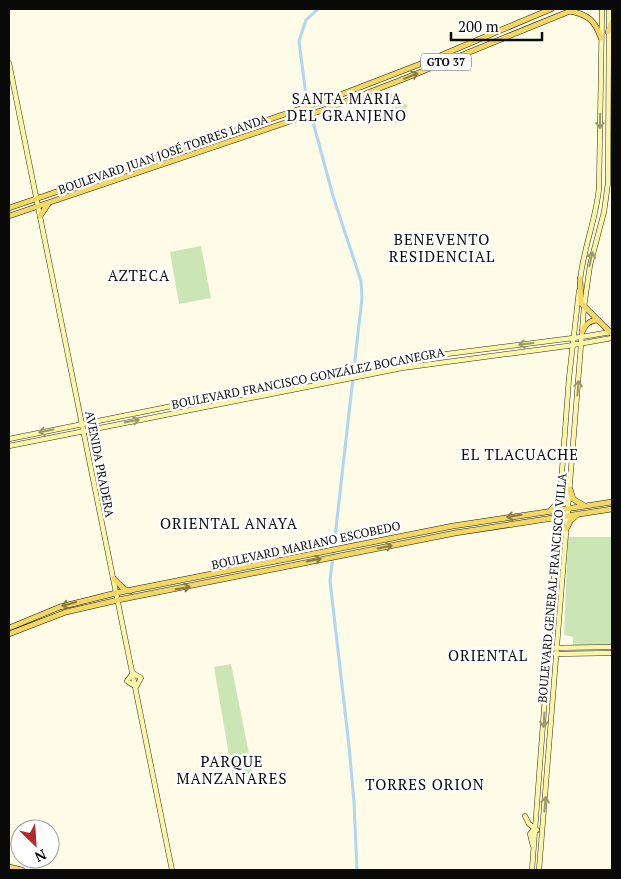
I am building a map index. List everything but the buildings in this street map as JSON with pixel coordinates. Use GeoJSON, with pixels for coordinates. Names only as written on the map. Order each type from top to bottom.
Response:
{"type":"FeatureCollection","features":[{"type":"Feature","properties":{"kind":"main road","name":"BOULEVARD JUAN JOSÉ TORRES LANDA"},"geometry":{"type":"LineString","coordinates":[[9,208],[306,108],[552,9]]}},
{"type":"Feature","properties":{"kind":"main road","name":"BOULEVARD JUAN JOSÉ TORRES LANDA"},"geometry":{"type":"LineString","coordinates":[[9,216],[308,115],[406,78],[575,9]]}},
{"type":"Feature","properties":{"kind":"main road"},"geometry":{"type":"LineString","coordinates":[[600,9],[611,10]]}},
{"type":"Feature","properties":{"kind":"main road","name":"BOULEVARD GENERAL FRANCISCO VILLA"},"geometry":{"type":"LineString","coordinates":[[534,870],[534,849],[530,834],[536,829],[572,352],[580,279],[599,188],[600,9]]}},
{"type":"Feature","properties":{"kind":"main road","name":"BOULEVARD GENERAL FRANCISCO VILLA"},"geometry":{"type":"LineString","coordinates":[[534,870],[541,844],[580,343],[590,264],[604,212],[608,183],[608,32],[611,10]]}},
{"type":"Feature","properties":{"kind":"main road"},"geometry":{"type":"LineString","coordinates":[[569,11],[590,18],[601,38]]}},
{"type":"Feature","properties":{"kind":"main road"},"geometry":{"type":"LineString","coordinates":[[608,32],[612,22]]}},
{"type":"Feature","properties":{"kind":"main road","name":"AVENIDA PRADERA"},"geometry":{"type":"LineString","coordinates":[[9,62],[172,870]]}},
{"type":"Feature","properties":{"kind":"main road"},"geometry":{"type":"LineString","coordinates":[[40,216],[48,204]]}},
{"type":"Feature","properties":{"kind":"main road"},"geometry":{"type":"LineString","coordinates":[[580,279],[580,300],[584,307],[612,334]]}},
{"type":"Feature","properties":{"kind":"main road"},"geometry":{"type":"LineString","coordinates":[[581,334],[588,323],[598,320]]}},
{"type":"Feature","properties":{"kind":"main road","name":"BOULEVARD FRANCISCO GONZÁLEZ BOCANEGRA"},"geometry":{"type":"LineString","coordinates":[[9,439],[358,368],[423,357],[574,338],[581,334],[612,334]]}},
{"type":"Feature","properties":{"kind":"main road","name":"BOULEVARD FRANCISCO GONZÁLEZ BOCANEGRA"},"geometry":{"type":"LineString","coordinates":[[9,446],[350,377],[430,363],[566,346],[612,334]]}},
{"type":"Feature","properties":{"kind":"main road"},"geometry":{"type":"LineString","coordinates":[[566,346],[572,352]]}},
{"type":"Feature","properties":{"kind":"main road"},"geometry":{"type":"LineString","coordinates":[[570,489],[575,501],[586,506]]}},
{"type":"Feature","properties":{"kind":"main road"},"geometry":{"type":"LineString","coordinates":[[549,511],[561,499]]}},
{"type":"Feature","properties":{"kind":"main road","name":"BOULEVARD MARIANO ESCOBEDO"},"geometry":{"type":"LineString","coordinates":[[9,628],[60,607],[116,594],[453,526],[612,502]]}},
{"type":"Feature","properties":{"kind":"main road","name":"BOULEVARD MARIANO ESCOBEDO"},"geometry":{"type":"LineString","coordinates":[[9,634],[66,612],[118,600],[455,533],[612,509]]}},
{"type":"Feature","properties":{"kind":"main road"},"geometry":{"type":"LineString","coordinates":[[566,529],[571,520],[581,513]]}},
{"type":"Feature","properties":{"kind":"main road"},"geometry":{"type":"LineString","coordinates":[[114,580],[124,589],[133,591]]}},
{"type":"Feature","properties":{"kind":"main road"},"geometry":{"type":"LineString","coordinates":[[556,651],[612,647]]}},
{"type":"Feature","properties":{"kind":"main road"},"geometry":{"type":"LineString","coordinates":[[548,651],[612,652]]}},
{"type":"Feature","properties":{"kind":"main road"},"geometry":{"type":"LineString","coordinates":[[525,816],[528,823],[541,832],[541,844]]}},
{"type":"Feature","properties":{"kind":"main road"},"geometry":{"type":"LineString","coordinates":[[9,867],[22,870]]}},
{"type":"Feature","properties":{"kind":"green space"},"geometry":{"type":"Polygon","coordinates":[[[395,93],[402,103],[408,105],[405,111],[398,112],[397,124],[380,117],[377,118],[374,111],[381,110],[383,114],[387,113],[389,116],[395,108],[389,95],[395,93]]]}},
{"type":"Feature","properties":{"kind":"green space"},"geometry":{"type":"Polygon","coordinates":[[[201,246],[211,298],[179,304],[170,252],[201,246]]]}},
{"type":"Feature","properties":{"kind":"green space"},"geometry":{"type":"Polygon","coordinates":[[[568,537],[612,537],[612,646],[573,647],[573,637],[564,635],[568,537]]]}},
{"type":"Feature","properties":{"kind":"green space","name":"PARQUE MANZANARES"},"geometry":{"type":"Polygon","coordinates":[[[231,664],[253,774],[233,779],[214,667],[231,664]]]}},
{"type":"Feature","properties":{"kind":"waterway"},"geometry":{"type":"LineString","coordinates":[[318,9],[306,20],[299,41],[306,96],[333,196],[361,281],[362,298],[330,581],[349,746],[357,870]]}},
{"type":"Feature","properties":{"kind":"district","name":"SANTA MARIA DEL GRANJENO"},"geometry":{"type":"Point","coordinates":[347,106]}},
{"type":"Feature","properties":{"kind":"district","name":"BENEVENTO RESIDENCIAL"},"geometry":{"type":"Point","coordinates":[442,248]}},
{"type":"Feature","properties":{"kind":"district","name":"AZTECA"},"geometry":{"type":"Point","coordinates":[139,275]}},
{"type":"Feature","properties":{"kind":"district","name":"EL TLACUACHE"},"geometry":{"type":"Point","coordinates":[520,454]}},
{"type":"Feature","properties":{"kind":"district","name":"ORIENTAL ANAYA"},"geometry":{"type":"Point","coordinates":[229,523]}},
{"type":"Feature","properties":{"kind":"district","name":"ORIENTAL"},"geometry":{"type":"Point","coordinates":[488,655]}},
{"type":"Feature","properties":{"kind":"district","name":"PARQUE MANZANARES"},"geometry":{"type":"Point","coordinates":[232,770]}},
{"type":"Feature","properties":{"kind":"district","name":"TORRES ORION"},"geometry":{"type":"Point","coordinates":[425,784]}}]}
